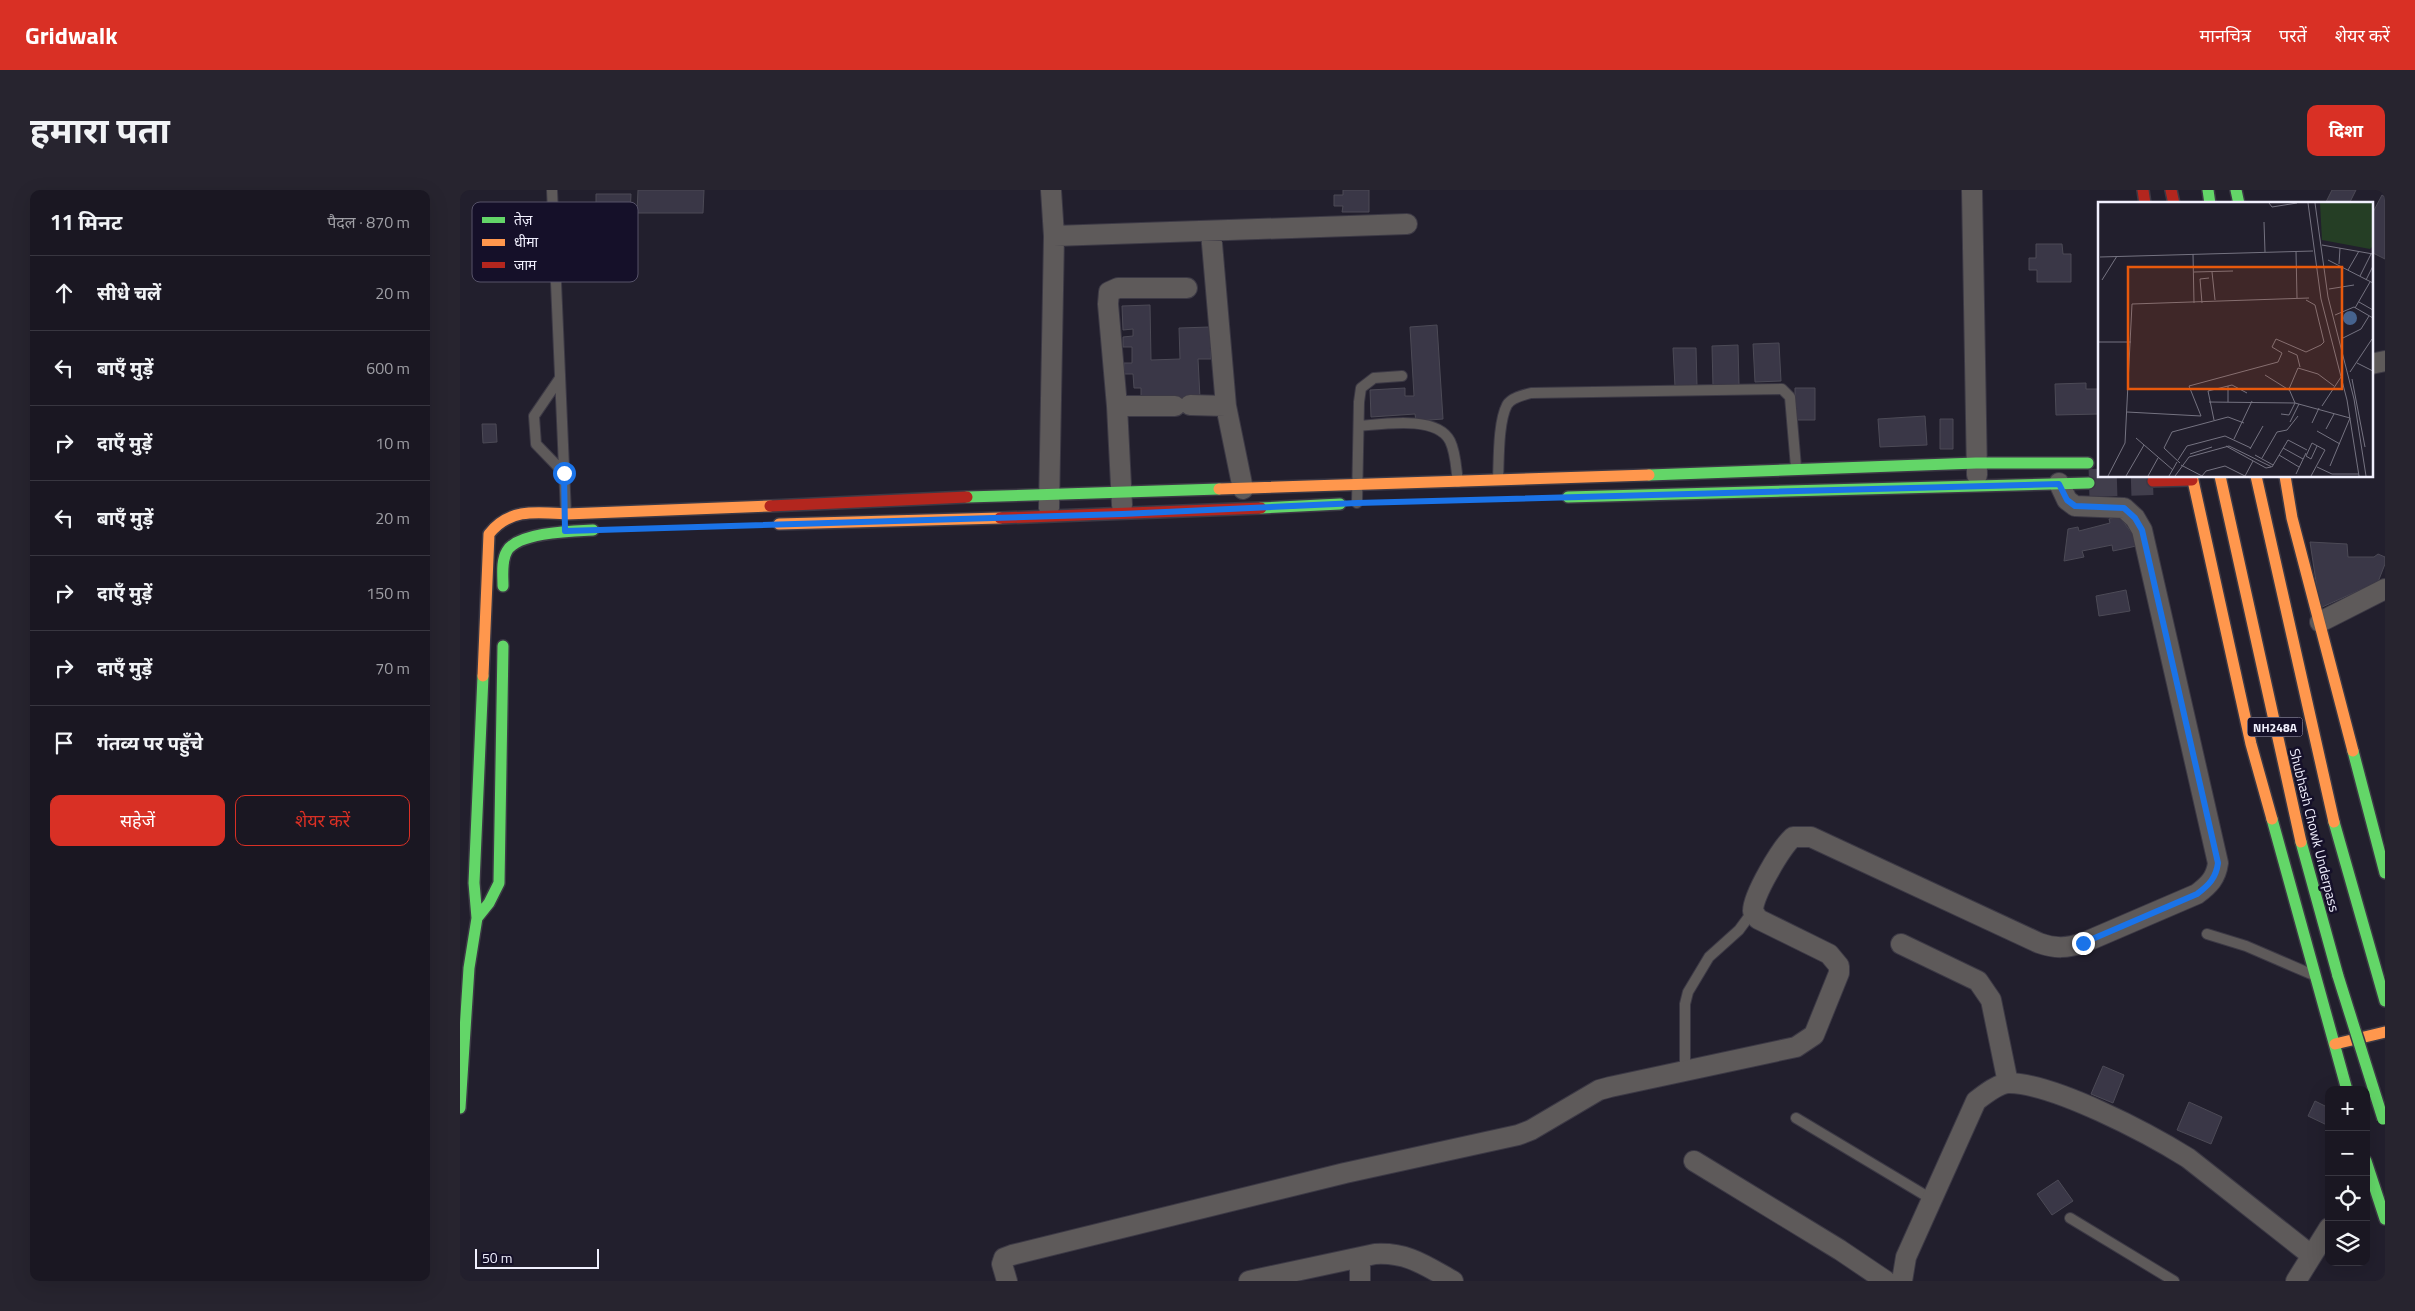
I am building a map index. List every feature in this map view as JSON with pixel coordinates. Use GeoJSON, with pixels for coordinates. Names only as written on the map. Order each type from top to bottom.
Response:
{"type":"FeatureCollection","features":[{"type":"Feature","properties":{"kind":"main road"},"geometry":{"type":"LineString","coordinates":[[460,1108],[461,1047],[469,968],[477,918],[474,883],[489,534],[494,524],[503,518],[519,513],[566,514],[1048,494],[1358,484],[1458,483],[1976,463],[2088,464]]}},
{"type":"Feature","properties":{"kind":"main road"},"geometry":{"type":"LineString","coordinates":[[2153,481],[2192,478],[2252,744],[2346,1086]]}},
{"type":"Feature","properties":{"kind":"main road","name":"Shubhash Chowk Underpass"},"geometry":{"type":"LineString","coordinates":[[2220,478],[2304,857],[2338,976],[2384,1123]]}},
{"type":"Feature","properties":{"kind":"main road","name":"Shubhash Chowk Underpass"},"geometry":{"type":"LineString","coordinates":[[2256,478],[2339,844],[2385,1001]]}},
{"type":"Feature","properties":{"kind":"main road"},"geometry":{"type":"LineString","coordinates":[[2285,478],[2292,518],[2380,831],[2385,873]]}},
{"type":"Feature","properties":{"kind":"main road"},"geometry":{"type":"LineString","coordinates":[[1554,497],[1978,484],[2089,483]]}},
{"type":"Feature","properties":{"kind":"main road"},"geometry":{"type":"LineString","coordinates":[[763,524],[1122,514],[1362,503]]}},
{"type":"Feature","properties":{"kind":"main road"},"geometry":{"type":"LineString","coordinates":[[503,600],[504,561],[508,548],[518,541],[565,531],[604,530]]}},
{"type":"Feature","properties":{"kind":"main road"},"geometry":{"type":"LineString","coordinates":[[477,918],[489,903],[499,883],[503,630]]}},
{"type":"Feature","properties":{"kind":"main road"},"geometry":{"type":"LineString","coordinates":[[460,866],[500,866]]}},
{"type":"Feature","properties":{"kind":"main road"},"geometry":{"type":"LineString","coordinates":[[460,883],[499,883]]}},
{"type":"Feature","properties":{"kind":"main road"},"geometry":{"type":"LineString","coordinates":[[2334,1044],[2385,1032]]}},
{"type":"Feature","properties":{"kind":"main road"},"geometry":{"type":"LineString","coordinates":[[2370,1186],[2385,1219]]}},
{"type":"Feature","properties":{"kind":"street"},"geometry":{"type":"LineString","coordinates":[[1050,515],[1048,494],[1054,236],[1051,190]]}},
{"type":"Feature","properties":{"kind":"street"},"geometry":{"type":"LineString","coordinates":[[1972,190],[1976,463],[1978,484]]}},
{"type":"Feature","properties":{"kind":"street"},"geometry":{"type":"LineString","coordinates":[[1054,236],[1407,224]]}},
{"type":"Feature","properties":{"kind":"street"},"geometry":{"type":"LineString","coordinates":[[1211,232],[1226,406],[1244,489]]}},
{"type":"Feature","properties":{"kind":"street"},"geometry":{"type":"LineString","coordinates":[[1122,514],[1123,493],[1108,304],[1109,292],[1118,288],[1186,288]]}},
{"type":"Feature","properties":{"kind":"street"},"geometry":{"type":"LineString","coordinates":[[2372,364],[2385,361]]}},
{"type":"Feature","properties":{"kind":"street"},"geometry":{"type":"LineString","coordinates":[[1117,406],[1226,406]]}},
{"type":"Feature","properties":{"kind":"street"},"geometry":{"type":"LineString","coordinates":[[1007,1281],[1002,1270],[1002,1264],[1004,1258],[1012,1255],[1336,1175],[1518,1135],[1531,1130],[1599,1090],[1796,1047],[1808,1041],[1817,1029],[1839,973],[1839,966],[1829,954],[1758,919],[1753,910],[1756,897],[1783,846],[1793,837],[1804,836],[2039,943],[2054,948],[2068,948],[2083,943],[2197,894],[2208,886],[2216,875],[2218,863],[2142,530],[2135,518],[2124,508],[2075,506],[2067,500],[2059,484]]}},
{"type":"Feature","properties":{"kind":"street"},"geometry":{"type":"LineString","coordinates":[[2320,622],[2385,589]]}},
{"type":"Feature","properties":{"kind":"street"},"geometry":{"type":"LineString","coordinates":[[1901,944],[1978,982],[1991,1000],[2008,1082]]}},
{"type":"Feature","properties":{"kind":"street"},"geometry":{"type":"LineString","coordinates":[[1902,1281],[1906,1257],[1976,1101],[1988,1092],[2008,1082],[2077,1101],[2169,1147],[2188,1158],[2311,1255]]}},
{"type":"Feature","properties":{"kind":"street"},"geometry":{"type":"LineString","coordinates":[[1694,1161],[1840,1250],[1886,1281]]}},
{"type":"Feature","properties":{"kind":"street"},"geometry":{"type":"LineString","coordinates":[[2296,1281],[2325,1234]]}},
{"type":"Feature","properties":{"kind":"street"},"geometry":{"type":"LineString","coordinates":[[1249,1281],[1392,1253],[1412,1258],[1453,1281]]}},
{"type":"Feature","properties":{"kind":"street"},"geometry":{"type":"LineString","coordinates":[[1360,1258],[1360,1281]]}},
{"type":"Feature","properties":{"kind":"lane"},"geometry":{"type":"LineString","coordinates":[[556,282],[566,514],[565,531]]}},
{"type":"Feature","properties":{"kind":"lane"},"geometry":{"type":"LineString","coordinates":[[1362,503],[1358,484],[1361,388],[1366,382],[1374,378],[1402,376]]}},
{"type":"Feature","properties":{"kind":"lane"},"geometry":{"type":"LineString","coordinates":[[560,378],[534,416],[536,444],[564,473]]}},
{"type":"Feature","properties":{"kind":"lane"},"geometry":{"type":"LineString","coordinates":[[1498,480],[1503,421],[1508,404],[1518,397],[1531,393],[1782,389],[1790,398],[1796,469]]}},
{"type":"Feature","properties":{"kind":"lane"},"geometry":{"type":"LineString","coordinates":[[1359,426],[1406,424],[1429,425],[1440,429],[1450,440],[1458,483]]}},
{"type":"Feature","properties":{"kind":"lane"},"geometry":{"type":"LineString","coordinates":[[1685,1070],[1685,1004],[1688,992],[1709,956],[1739,930],[1753,910]]}},
{"type":"Feature","properties":{"kind":"lane"},"geometry":{"type":"LineString","coordinates":[[2207,934],[2246,946],[2316,976]]}},
{"type":"Feature","properties":{"kind":"lane"},"geometry":{"type":"LineString","coordinates":[[1796,1118],[1932,1200]]}},
{"type":"Feature","properties":{"kind":"lane"},"geometry":{"type":"LineString","coordinates":[[2070,1218],[2174,1281]]}},
{"type":"Feature","properties":{"kind":"building"},"geometry":{"type":"Polygon","coordinates":[[[638,190],[704,190],[703,213],[638,213],[638,190]]]}},
{"type":"Feature","properties":{"kind":"building"},"geometry":{"type":"Polygon","coordinates":[[[1343,190],[1369,190],[1369,212],[1342,212],[1343,206],[1334,206],[1334,195],[1343,195],[1343,190]]]}},
{"type":"Feature","properties":{"kind":"building"},"geometry":{"type":"Polygon","coordinates":[[[2332,190],[2356,190],[2350,202],[2326,202],[2332,190]]]}},
{"type":"Feature","properties":{"kind":"building"},"geometry":{"type":"Polygon","coordinates":[[[596,194],[631,194],[631,202],[596,202],[596,194]]]}},
{"type":"Feature","properties":{"kind":"building"},"geometry":{"type":"Polygon","coordinates":[[[2382,195],[2385,197],[2385,259],[2372,252],[2372,214],[2382,195]]]}},
{"type":"Feature","properties":{"kind":"building"},"geometry":{"type":"Polygon","coordinates":[[[2036,244],[2062,244],[2063,254],[2071,254],[2071,282],[2037,282],[2037,270],[2029,270],[2029,258],[2036,258],[2036,244]]]}},
{"type":"Feature","properties":{"kind":"building"},"geometry":{"type":"Polygon","coordinates":[[[1150,305],[1151,360],[1180,359],[1179,328],[1210,327],[1211,359],[1198,359],[1200,398],[1190,413],[1175,413],[1141,399],[1141,388],[1134,388],[1133,374],[1124,374],[1124,363],[1132,363],[1132,347],[1123,347],[1123,337],[1133,336],[1133,329],[1123,330],[1122,306],[1150,305]]]}},
{"type":"Feature","properties":{"kind":"building"},"geometry":{"type":"Polygon","coordinates":[[[1437,325],[1443,419],[1416,421],[1415,414],[1371,417],[1370,390],[1405,388],[1405,396],[1414,396],[1410,327],[1437,325]]]}},
{"type":"Feature","properties":{"kind":"building"},"geometry":{"type":"Polygon","coordinates":[[[1779,343],[1781,381],[1755,382],[1753,344],[1779,343]]]}},
{"type":"Feature","properties":{"kind":"building"},"geometry":{"type":"Polygon","coordinates":[[[1738,345],[1739,385],[1713,387],[1712,346],[1738,345]]]}},
{"type":"Feature","properties":{"kind":"building"},"geometry":{"type":"Polygon","coordinates":[[[1673,348],[1696,348],[1697,386],[1675,387],[1673,348]]]}},
{"type":"Feature","properties":{"kind":"building"},"geometry":{"type":"Polygon","coordinates":[[[2086,383],[2086,389],[2098,389],[2098,414],[2056,415],[2055,384],[2086,383]]]}},
{"type":"Feature","properties":{"kind":"building"},"geometry":{"type":"Polygon","coordinates":[[[1795,388],[1815,388],[1815,420],[1795,420],[1795,388]]]}},
{"type":"Feature","properties":{"kind":"building"},"geometry":{"type":"Polygon","coordinates":[[[1925,416],[1927,445],[1880,447],[1878,419],[1925,416]]]}},
{"type":"Feature","properties":{"kind":"building"},"geometry":{"type":"Polygon","coordinates":[[[1940,419],[1953,419],[1953,449],[1940,449],[1940,419]]]}},
{"type":"Feature","properties":{"kind":"building"},"geometry":{"type":"Polygon","coordinates":[[[482,424],[496,424],[497,442],[483,443],[482,424]]]}},
{"type":"Feature","properties":{"kind":"building"},"geometry":{"type":"Polygon","coordinates":[[[2119,516],[2141,545],[2113,551],[2112,545],[2082,551],[2084,557],[2064,561],[2068,529],[2078,527],[2079,531],[2110,523],[2109,519],[2119,516]]]}},
{"type":"Feature","properties":{"kind":"building"},"geometry":{"type":"Polygon","coordinates":[[[2310,542],[2347,544],[2348,557],[2374,557],[2378,554],[2385,557],[2385,564],[2378,582],[2320,608],[2310,542]]]}},
{"type":"Feature","properties":{"kind":"building"},"geometry":{"type":"Polygon","coordinates":[[[2126,590],[2130,611],[2099,616],[2096,596],[2126,590]]]}},
{"type":"Feature","properties":{"kind":"building"},"geometry":{"type":"Polygon","coordinates":[[[2103,1066],[2124,1075],[2113,1103],[2091,1094],[2103,1066]]]}},
{"type":"Feature","properties":{"kind":"building"},"geometry":{"type":"Polygon","coordinates":[[[2315,1101],[2325,1106],[2325,1124],[2308,1116],[2315,1101]]]}},
{"type":"Feature","properties":{"kind":"building"},"geometry":{"type":"Polygon","coordinates":[[[2189,1102],[2222,1117],[2211,1144],[2177,1130],[2189,1102]]]}},
{"type":"Feature","properties":{"kind":"building"},"geometry":{"type":"Polygon","coordinates":[[[2058,1180],[2073,1201],[2052,1215],[2037,1194],[2058,1180]]]}},
{"type":"Feature","properties":{"kind":"tunnel"},"geometry":{"type":"LineString","coordinates":[[2089,483],[2153,481]]}},
{"type":"Feature","properties":{"kind":"traffic: fast"},"geometry":{"type":"LineString","coordinates":[[2208,190],[2210,202]]}},
{"type":"Feature","properties":{"kind":"traffic: fast"},"geometry":{"type":"LineString","coordinates":[[2236,190],[2239,202]]}},
{"type":"Feature","properties":{"kind":"traffic: fast"},"geometry":{"type":"LineString","coordinates":[[1649,475],[1976,463],[2088,463]]}},
{"type":"Feature","properties":{"kind":"traffic: fast"},"geometry":{"type":"LineString","coordinates":[[1568,497],[2089,483]]}},
{"type":"Feature","properties":{"kind":"traffic: fast"},"geometry":{"type":"LineString","coordinates":[[967,497],[1219,489]]}},
{"type":"Feature","properties":{"kind":"traffic: fast"},"geometry":{"type":"LineString","coordinates":[[1261,508],[1340,504]]}},
{"type":"Feature","properties":{"kind":"traffic: fast"},"geometry":{"type":"LineString","coordinates":[[503,586],[504,559],[507,551],[513,545],[534,536],[593,530]]}},
{"type":"Feature","properties":{"kind":"traffic: fast"},"geometry":{"type":"LineString","coordinates":[[477,918],[489,903],[499,883],[503,646]]}},
{"type":"Feature","properties":{"kind":"traffic: fast"},"geometry":{"type":"LineString","coordinates":[[460,1108],[469,968],[477,918],[474,883],[483,676]]}},
{"type":"Feature","properties":{"kind":"traffic: fast"},"geometry":{"type":"LineString","coordinates":[[2353,751],[2385,873]]}},
{"type":"Feature","properties":{"kind":"traffic: fast"},"geometry":{"type":"LineString","coordinates":[[2272,819],[2346,1086]]}},
{"type":"Feature","properties":{"kind":"traffic: fast"},"geometry":{"type":"LineString","coordinates":[[2334,822],[2385,1001]]}},
{"type":"Feature","properties":{"kind":"traffic: fast"},"geometry":{"type":"LineString","coordinates":[[2301,842],[2338,976]]}},
{"type":"Feature","properties":{"kind":"traffic: fast"},"geometry":{"type":"LineString","coordinates":[[2338,976],[2383,1119]]}},
{"type":"Feature","properties":{"kind":"traffic: fast"},"geometry":{"type":"LineString","coordinates":[[2370,1173],[2385,1219]]}},
{"type":"Feature","properties":{"kind":"traffic: slow"},"geometry":{"type":"LineString","coordinates":[[1219,489],[1649,475]]}},
{"type":"Feature","properties":{"kind":"traffic: slow"},"geometry":{"type":"LineString","coordinates":[[2192,478],[2251,744],[2272,819]]}},
{"type":"Feature","properties":{"kind":"traffic: slow"},"geometry":{"type":"LineString","coordinates":[[2220,478],[2301,842]]}},
{"type":"Feature","properties":{"kind":"traffic: slow"},"geometry":{"type":"LineString","coordinates":[[2256,478],[2334,822]]}},
{"type":"Feature","properties":{"kind":"traffic: slow"},"geometry":{"type":"LineString","coordinates":[[2285,478],[2292,518],[2353,751]]}},
{"type":"Feature","properties":{"kind":"traffic: slow"},"geometry":{"type":"LineString","coordinates":[[483,676],[489,534],[505,520],[515,516],[534,513],[566,514],[770,506]]}},
{"type":"Feature","properties":{"kind":"traffic: slow"},"geometry":{"type":"LineString","coordinates":[[779,524],[1000,518]]}},
{"type":"Feature","properties":{"kind":"traffic: slow"},"geometry":{"type":"LineString","coordinates":[[2335,1044],[2385,1032]]}},
{"type":"Feature","properties":{"kind":"traffic: jam"},"geometry":{"type":"LineString","coordinates":[[2143,190],[2145,202]]}},
{"type":"Feature","properties":{"kind":"traffic: jam"},"geometry":{"type":"LineString","coordinates":[[2171,190],[2174,202]]}},
{"type":"Feature","properties":{"kind":"traffic: jam"},"geometry":{"type":"LineString","coordinates":[[2153,481],[2192,480]]}},
{"type":"Feature","properties":{"kind":"traffic: jam"},"geometry":{"type":"LineString","coordinates":[[770,506],[967,497]]}},
{"type":"Feature","properties":{"kind":"traffic: jam"},"geometry":{"type":"LineString","coordinates":[[1000,518],[1261,508]]}},
{"type":"Feature","properties":{"kind":"route"},"geometry":{"type":"LineString","coordinates":[[564,473],[565,531],[1122,514],[1357,503],[1978,484],[2059,484],[2067,500],[2075,506],[2124,508],[2135,518],[2142,530],[2218,863],[2216,875],[2208,886],[2197,894],[2083,943]]}}]}
